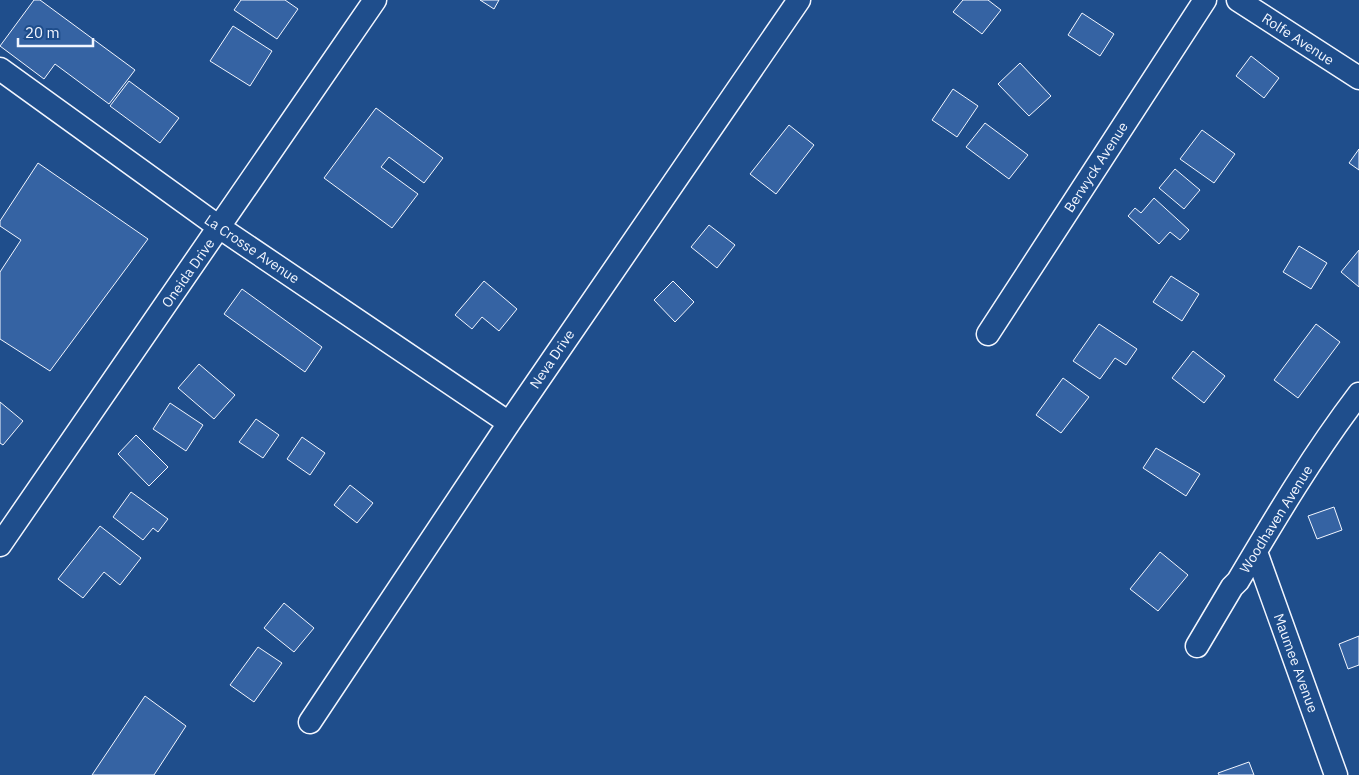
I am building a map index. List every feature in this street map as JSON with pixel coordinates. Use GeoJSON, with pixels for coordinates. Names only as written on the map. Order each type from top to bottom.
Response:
{"type":"FeatureCollection","features":[{"type":"Feature","properties":{"kind":"street","name":"Oneida Drive"},"geometry":{"type":"LineString","coordinates":[[0,545],[375,0]]}},
{"type":"Feature","properties":{"kind":"street","name":"Neva Drive"},"geometry":{"type":"LineString","coordinates":[[310,722],[509,423],[799,0]]}},
{"type":"Feature","properties":{"kind":"street","name":"Berwyck Avenue"},"geometry":{"type":"LineString","coordinates":[[988,334],[1205,0]]}},
{"type":"Feature","properties":{"kind":"street","name":"Rolfe Avenue"},"geometry":{"type":"LineString","coordinates":[[1238,0],[1359,78]]}},
{"type":"Feature","properties":{"kind":"street","name":"La Crosse Avenue"},"geometry":{"type":"LineString","coordinates":[[0,70],[219,227],[509,423]]}},
{"type":"Feature","properties":{"kind":"street","name":"Woodhaven Avenue"},"geometry":{"type":"LineString","coordinates":[[1197,646],[1288,498],[1339,420],[1359,394]]}},
{"type":"Feature","properties":{"kind":"street","name":"Maumee Avenue"},"geometry":{"type":"LineString","coordinates":[[1256,552],[1336,775]]}},
{"type":"Feature","properties":{"kind":"building"},"geometry":{"type":"Polygon","coordinates":[[[34,0],[40,0],[135,70],[109,104],[55,64],[44,79],[0,46],[34,0]]]}},
{"type":"Feature","properties":{"kind":"building"},"geometry":{"type":"Polygon","coordinates":[[[241,0],[285,0],[298,9],[277,39],[234,10],[241,0]]]}},
{"type":"Feature","properties":{"kind":"building"},"geometry":{"type":"Polygon","coordinates":[[[480,0],[499,0],[494,9],[480,0]]]}},
{"type":"Feature","properties":{"kind":"building"},"geometry":{"type":"Polygon","coordinates":[[[963,0],[988,0],[1001,10],[982,34],[953,12],[963,0]]]}},
{"type":"Feature","properties":{"kind":"building"},"geometry":{"type":"Polygon","coordinates":[[[1082,13],[1114,34],[1100,56],[1068,35],[1082,13]]]}},
{"type":"Feature","properties":{"kind":"building"},"geometry":{"type":"Polygon","coordinates":[[[233,26],[272,51],[250,86],[210,61],[233,26]]]}},
{"type":"Feature","properties":{"kind":"building"},"geometry":{"type":"Polygon","coordinates":[[[1251,56],[1279,78],[1264,98],[1236,76],[1251,56]]]}},
{"type":"Feature","properties":{"kind":"building"},"geometry":{"type":"Polygon","coordinates":[[[1020,63],[1051,96],[1029,116],[998,84],[1020,63]]]}},
{"type":"Feature","properties":{"kind":"building"},"geometry":{"type":"Polygon","coordinates":[[[129,81],[179,118],[160,143],[110,106],[129,81]]]}},
{"type":"Feature","properties":{"kind":"building"},"geometry":{"type":"Polygon","coordinates":[[[953,89],[978,106],[957,137],[932,120],[953,89]]]}},
{"type":"Feature","properties":{"kind":"building"},"geometry":{"type":"Polygon","coordinates":[[[376,108],[443,158],[424,183],[389,157],[381,167],[418,194],[392,228],[324,178],[376,108]]]}},
{"type":"Feature","properties":{"kind":"building"},"geometry":{"type":"Polygon","coordinates":[[[985,123],[1028,155],[1009,179],[966,147],[985,123]]]}},
{"type":"Feature","properties":{"kind":"building"},"geometry":{"type":"Polygon","coordinates":[[[789,125],[814,145],[776,194],[750,174],[789,125]]]}},
{"type":"Feature","properties":{"kind":"building"},"geometry":{"type":"Polygon","coordinates":[[[1202,130],[1235,154],[1214,183],[1180,159],[1202,130]]]}},
{"type":"Feature","properties":{"kind":"building"},"geometry":{"type":"Polygon","coordinates":[[[1359,149],[1359,170],[1349,163],[1359,149]]]}},
{"type":"Feature","properties":{"kind":"building"},"geometry":{"type":"Polygon","coordinates":[[[38,163],[148,239],[50,371],[0,339],[0,272],[21,240],[0,226],[0,221],[38,163]]]}},
{"type":"Feature","properties":{"kind":"building"},"geometry":{"type":"Polygon","coordinates":[[[1175,169],[1200,190],[1184,209],[1159,188],[1175,169]]]}},
{"type":"Feature","properties":{"kind":"building"},"geometry":{"type":"Polygon","coordinates":[[[1154,198],[1189,230],[1180,240],[1170,232],[1159,244],[1128,216],[1135,208],[1141,213],[1154,198]]]}},
{"type":"Feature","properties":{"kind":"building"},"geometry":{"type":"Polygon","coordinates":[[[709,225],[735,245],[717,268],[691,247],[709,225]]]}},
{"type":"Feature","properties":{"kind":"building"},"geometry":{"type":"Polygon","coordinates":[[[1299,246],[1327,263],[1311,289],[1283,272],[1299,246]]]}},
{"type":"Feature","properties":{"kind":"building"},"geometry":{"type":"Polygon","coordinates":[[[1359,250],[1359,287],[1341,272],[1359,250]]]}},
{"type":"Feature","properties":{"kind":"building"},"geometry":{"type":"Polygon","coordinates":[[[1171,276],[1199,294],[1182,321],[1153,302],[1171,276]]]}},
{"type":"Feature","properties":{"kind":"building"},"geometry":{"type":"Polygon","coordinates":[[[484,281],[517,309],[499,331],[482,317],[472,329],[455,315],[484,281]]]}},
{"type":"Feature","properties":{"kind":"building"},"geometry":{"type":"Polygon","coordinates":[[[673,281],[694,302],[675,322],[654,300],[673,281]]]}},
{"type":"Feature","properties":{"kind":"building"},"geometry":{"type":"Polygon","coordinates":[[[242,289],[322,347],[305,372],[224,314],[242,289]]]}},
{"type":"Feature","properties":{"kind":"building"},"geometry":{"type":"Polygon","coordinates":[[[1099,324],[1137,349],[1126,365],[1115,358],[1100,379],[1073,361],[1099,324]]]}},
{"type":"Feature","properties":{"kind":"building"},"geometry":{"type":"Polygon","coordinates":[[[1316,324],[1340,342],[1298,398],[1274,380],[1316,324]]]}},
{"type":"Feature","properties":{"kind":"building"},"geometry":{"type":"Polygon","coordinates":[[[1193,351],[1225,376],[1204,403],[1172,378],[1193,351]]]}},
{"type":"Feature","properties":{"kind":"building"},"geometry":{"type":"Polygon","coordinates":[[[199,364],[235,395],[214,419],[178,388],[199,364]]]}},
{"type":"Feature","properties":{"kind":"building"},"geometry":{"type":"Polygon","coordinates":[[[1063,378],[1089,397],[1061,433],[1036,415],[1063,378]]]}},
{"type":"Feature","properties":{"kind":"building"},"geometry":{"type":"Polygon","coordinates":[[[0,402],[23,421],[3,445],[0,443],[0,402]]]}},
{"type":"Feature","properties":{"kind":"building"},"geometry":{"type":"Polygon","coordinates":[[[170,403],[203,425],[186,451],[153,429],[170,403]]]}},
{"type":"Feature","properties":{"kind":"building"},"geometry":{"type":"Polygon","coordinates":[[[256,419],[279,435],[263,458],[239,442],[256,419]]]}},
{"type":"Feature","properties":{"kind":"building"},"geometry":{"type":"Polygon","coordinates":[[[136,435],[168,467],[149,486],[118,454],[136,435]]]}},
{"type":"Feature","properties":{"kind":"building"},"geometry":{"type":"Polygon","coordinates":[[[302,437],[325,453],[310,475],[287,459],[302,437]]]}},
{"type":"Feature","properties":{"kind":"building"},"geometry":{"type":"Polygon","coordinates":[[[1156,448],[1200,474],[1186,496],[1143,468],[1156,448]]]}},
{"type":"Feature","properties":{"kind":"building"},"geometry":{"type":"Polygon","coordinates":[[[350,485],[373,503],[357,523],[334,505],[350,485]]]}},
{"type":"Feature","properties":{"kind":"building"},"geometry":{"type":"Polygon","coordinates":[[[131,492],[168,519],[158,532],[153,528],[143,540],[113,517],[131,492]]]}},
{"type":"Feature","properties":{"kind":"building"},"geometry":{"type":"Polygon","coordinates":[[[1334,507],[1342,530],[1317,539],[1308,516],[1334,507]]]}},
{"type":"Feature","properties":{"kind":"building"},"geometry":{"type":"Polygon","coordinates":[[[100,526],[141,558],[120,585],[104,572],[83,598],[58,579],[100,526]]]}},
{"type":"Feature","properties":{"kind":"building"},"geometry":{"type":"Polygon","coordinates":[[[1160,552],[1188,575],[1158,611],[1130,589],[1160,552]]]}},
{"type":"Feature","properties":{"kind":"building"},"geometry":{"type":"Polygon","coordinates":[[[284,603],[314,628],[294,652],[264,628],[284,603]]]}},
{"type":"Feature","properties":{"kind":"building"},"geometry":{"type":"Polygon","coordinates":[[[1359,636],[1359,665],[1348,669],[1339,644],[1359,636]]]}},
{"type":"Feature","properties":{"kind":"building"},"geometry":{"type":"Polygon","coordinates":[[[258,647],[282,663],[254,702],[230,685],[258,647]]]}},
{"type":"Feature","properties":{"kind":"building"},"geometry":{"type":"Polygon","coordinates":[[[145,696],[186,726],[154,775],[92,775],[145,696]]]}},
{"type":"Feature","properties":{"kind":"building"},"geometry":{"type":"Polygon","coordinates":[[[1249,762],[1254,775],[1219,775],[1218,773],[1249,762]]]}}]}
